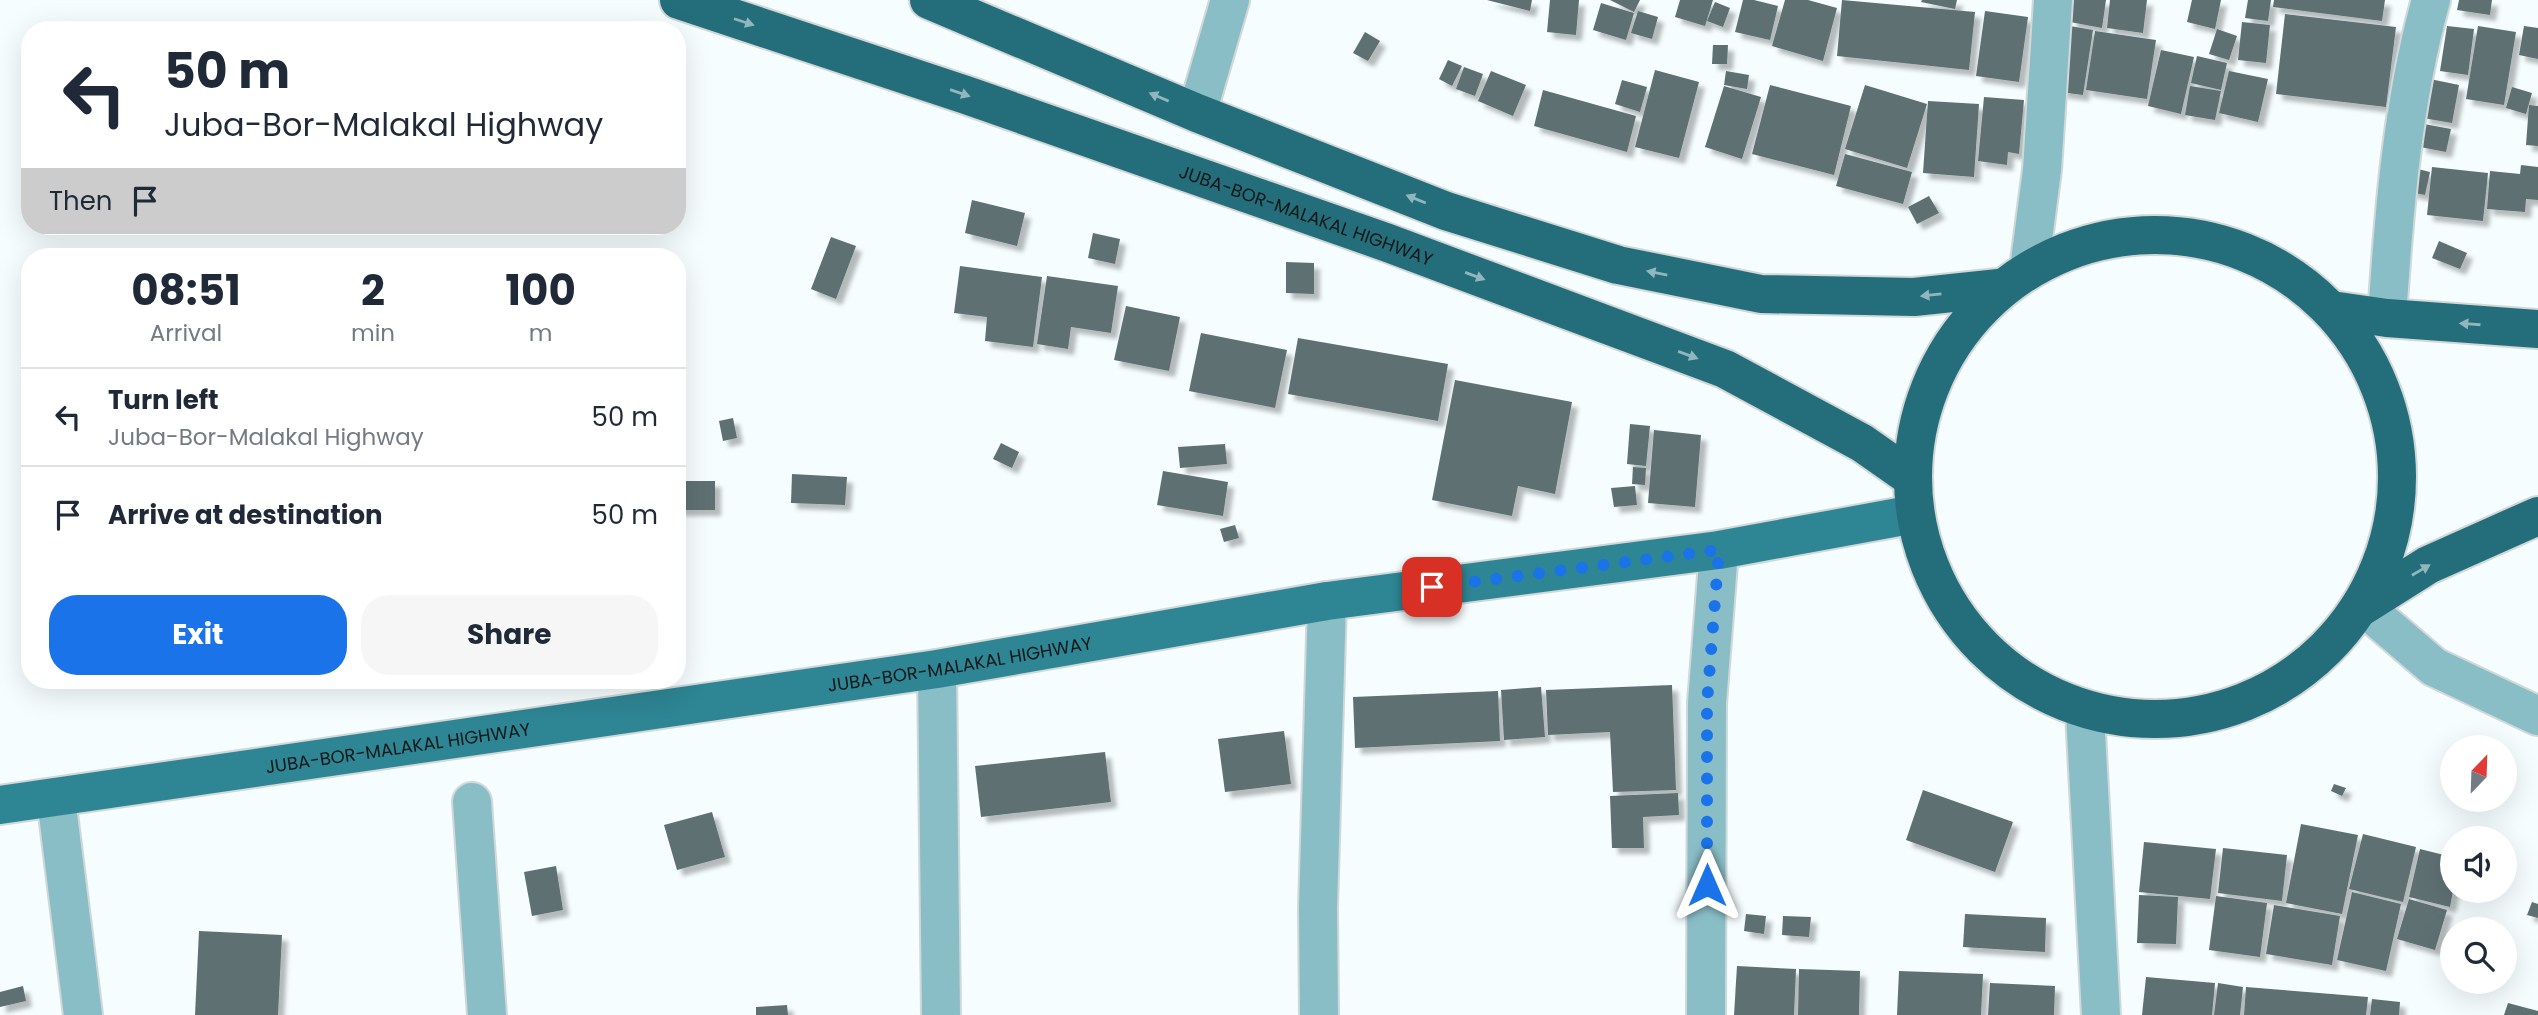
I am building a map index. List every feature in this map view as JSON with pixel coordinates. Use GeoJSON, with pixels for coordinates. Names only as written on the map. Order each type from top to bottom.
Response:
{"type":"FeatureCollection","features":[{"type":"Feature","properties":{"kind":"highway","name":"JUBA-BOR-MALAKAL HIGHWAY"},"geometry":{"type":"LineString","coordinates":[[679,0],[979,100],[1388,243],[1725,369],[1862,443],[1914,496]]}},
{"type":"Feature","properties":{"kind":"highway"},"geometry":{"type":"LineString","coordinates":[[929,0],[1197,113],[1446,211],[1618,265],[1761,294],[1914,297],[2014,279],[2075,248],[2110,242],[2181,236],[2237,248],[2288,274],[2331,310],[2364,352],[2386,401],[2398,452],[2397,506],[2386,558],[2362,606],[2335,642],[2310,664],[2263,695],[2220,711],[2175,719],[2085,713],[2035,687],[1991,655],[1956,614],[1929,566],[1914,496],[1917,429],[1931,381],[1956,337],[2014,279]]}},
{"type":"Feature","properties":{"kind":"highway"},"geometry":{"type":"LineString","coordinates":[[2331,310],[2388,318],[2538,329]]}},
{"type":"Feature","properties":{"kind":"highway"},"geometry":{"type":"LineString","coordinates":[[2362,606],[2428,565],[2538,516]]}},
{"type":"Feature","properties":{"kind":"main road","name":"JUBA-BOR-MALAKAL HIGHWAY"},"geometry":{"type":"LineString","coordinates":[[0,805],[937,669],[1327,601],[1719,550],[1914,496]]}},
{"type":"Feature","properties":{"kind":"street"},"geometry":{"type":"LineString","coordinates":[[1197,113],[1230,0]]}},
{"type":"Feature","properties":{"kind":"street"},"geometry":{"type":"LineString","coordinates":[[2014,279],[2042,170],[2053,0]]}},
{"type":"Feature","properties":{"kind":"street"},"geometry":{"type":"LineString","coordinates":[[2388,318],[2395,203],[2406,117],[2431,0]]}},
{"type":"Feature","properties":{"kind":"street"},"geometry":{"type":"LineString","coordinates":[[1706,1015],[1707,703],[1719,550]]}},
{"type":"Feature","properties":{"kind":"street"},"geometry":{"type":"LineString","coordinates":[[1319,1015],[1318,908],[1327,601]]}},
{"type":"Feature","properties":{"kind":"street"},"geometry":{"type":"LineString","coordinates":[[2362,606],[2434,667],[2538,716]]}},
{"type":"Feature","properties":{"kind":"street"},"geometry":{"type":"LineString","coordinates":[[937,669],[941,1015]]}},
{"type":"Feature","properties":{"kind":"street"},"geometry":{"type":"LineString","coordinates":[[2085,713],[2101,1015]]}},
{"type":"Feature","properties":{"kind":"street"},"geometry":{"type":"LineString","coordinates":[[56,798],[83,1015]]}},
{"type":"Feature","properties":{"kind":"street"},"geometry":{"type":"LineString","coordinates":[[472,802],[487,1015]]}},
{"type":"Feature","properties":{"kind":"building"},"geometry":{"type":"Polygon","coordinates":[[[1487,0],[1532,0],[1530,11],[1487,0]]]}},
{"type":"Feature","properties":{"kind":"building"},"geometry":{"type":"Polygon","coordinates":[[[1550,0],[1579,0],[1576,35],[1547,32],[1550,0]]]}},
{"type":"Feature","properties":{"kind":"building"},"geometry":{"type":"Polygon","coordinates":[[[1610,0],[1640,0],[1634,12],[1610,0]]]}},
{"type":"Feature","properties":{"kind":"building"},"geometry":{"type":"Polygon","coordinates":[[[1680,0],[1713,0],[1705,26],[1675,17],[1680,0]]]}},
{"type":"Feature","properties":{"kind":"building"},"geometry":{"type":"Polygon","coordinates":[[[1743,0],[1778,6],[1770,40],[1735,32],[1743,0]]]}},
{"type":"Feature","properties":{"kind":"building"},"geometry":{"type":"Polygon","coordinates":[[[1785,0],[1808,0],[1837,8],[1823,61],[1772,46],[1785,0]]]}},
{"type":"Feature","properties":{"kind":"building"},"geometry":{"type":"Polygon","coordinates":[[[1842,0],[1975,12],[1969,70],[1837,56],[1842,0]]]}},
{"type":"Feature","properties":{"kind":"building"},"geometry":{"type":"Polygon","coordinates":[[[1957,0],[1955,9],[1921,2],[1957,0]]]}},
{"type":"Feature","properties":{"kind":"building"},"geometry":{"type":"Polygon","coordinates":[[[2074,0],[2106,0],[2102,28],[2070,22],[2074,0]]]}},
{"type":"Feature","properties":{"kind":"building"},"geometry":{"type":"Polygon","coordinates":[[[2110,0],[2147,0],[2143,33],[2107,28],[2110,0]]]}},
{"type":"Feature","properties":{"kind":"building"},"geometry":{"type":"Polygon","coordinates":[[[2192,0],[2221,0],[2215,29],[2187,22],[2192,0]]]}},
{"type":"Feature","properties":{"kind":"building"},"geometry":{"type":"Polygon","coordinates":[[[2248,0],[2271,0],[2268,21],[2245,18],[2248,0]]]}},
{"type":"Feature","properties":{"kind":"building"},"geometry":{"type":"Polygon","coordinates":[[[2274,0],[2385,0],[2382,21],[2273,7],[2274,0]]]}},
{"type":"Feature","properties":{"kind":"building"},"geometry":{"type":"Polygon","coordinates":[[[2459,0],[2492,0],[2490,15],[2457,10],[2459,0]]]}},
{"type":"Feature","properties":{"kind":"building"},"geometry":{"type":"Polygon","coordinates":[[[1715,2],[1730,8],[1723,27],[1707,21],[1715,2]]]}},
{"type":"Feature","properties":{"kind":"building"},"geometry":{"type":"Polygon","coordinates":[[[1601,3],[1634,13],[1626,40],[1593,30],[1601,3]]]}},
{"type":"Feature","properties":{"kind":"building"},"geometry":{"type":"Polygon","coordinates":[[[1638,11],[1658,17],[1652,39],[1631,33],[1638,11]]]}},
{"type":"Feature","properties":{"kind":"building"},"geometry":{"type":"Polygon","coordinates":[[[1985,11],[2028,17],[2019,82],[1976,76],[1985,11]]]}},
{"type":"Feature","properties":{"kind":"building"},"geometry":{"type":"Polygon","coordinates":[[[2285,14],[2396,27],[2386,107],[2276,94],[2285,14]]]}},
{"type":"Feature","properties":{"kind":"building"},"geometry":{"type":"Polygon","coordinates":[[[2242,22],[2270,25],[2266,63],[2238,60],[2242,22]]]}},
{"type":"Feature","properties":{"kind":"building"},"geometry":{"type":"Polygon","coordinates":[[[2070,26],[2093,30],[2083,95],[2060,92],[2070,26]]]}},
{"type":"Feature","properties":{"kind":"building"},"geometry":{"type":"Polygon","coordinates":[[[2447,26],[2474,29],[2468,75],[2440,71],[2447,26]]]}},
{"type":"Feature","properties":{"kind":"building"},"geometry":{"type":"Polygon","coordinates":[[[2478,26],[2516,32],[2504,105],[2466,99],[2478,26]]]}},
{"type":"Feature","properties":{"kind":"building"},"geometry":{"type":"Polygon","coordinates":[[[2524,26],[2538,28],[2538,59],[2519,55],[2524,26]]]}},
{"type":"Feature","properties":{"kind":"building"},"geometry":{"type":"Polygon","coordinates":[[[2217,29],[2237,36],[2229,60],[2209,54],[2217,29]]]}},
{"type":"Feature","properties":{"kind":"building"},"geometry":{"type":"Polygon","coordinates":[[[2095,31],[2156,40],[2147,99],[2086,90],[2095,31]]]}},
{"type":"Feature","properties":{"kind":"building"},"geometry":{"type":"Polygon","coordinates":[[[1365,32],[1380,41],[1368,61],[1353,53],[1365,32]]]}},
{"type":"Feature","properties":{"kind":"building"},"geometry":{"type":"Polygon","coordinates":[[[1713,45],[1728,45],[1727,64],[1712,64],[1713,45]]]}},
{"type":"Feature","properties":{"kind":"building"},"geometry":{"type":"Polygon","coordinates":[[[2161,50],[2194,57],[2181,114],[2148,106],[2161,50]]]}},
{"type":"Feature","properties":{"kind":"building"},"geometry":{"type":"Polygon","coordinates":[[[2197,56],[2227,63],[2221,90],[2191,83],[2197,56]]]}},
{"type":"Feature","properties":{"kind":"building"},"geometry":{"type":"Polygon","coordinates":[[[1448,60],[1462,66],[1452,86],[1439,79],[1448,60]]]}},
{"type":"Feature","properties":{"kind":"building"},"geometry":{"type":"Polygon","coordinates":[[[1464,67],[1483,74],[1475,96],[1456,89],[1464,67]]]}},
{"type":"Feature","properties":{"kind":"building"},"geometry":{"type":"Polygon","coordinates":[[[1655,70],[1699,82],[1679,158],[1635,147],[1655,70]]]}},
{"type":"Feature","properties":{"kind":"building"},"geometry":{"type":"Polygon","coordinates":[[[1491,71],[1526,85],[1513,116],[1478,101],[1491,71]]]}},
{"type":"Feature","properties":{"kind":"building"},"geometry":{"type":"Polygon","coordinates":[[[1726,71],[1749,75],[1747,89],[1724,85],[1726,71]]]}},
{"type":"Feature","properties":{"kind":"building"},"geometry":{"type":"Polygon","coordinates":[[[2229,71],[2268,79],[2258,122],[2219,113],[2229,71]]]}},
{"type":"Feature","properties":{"kind":"building"},"geometry":{"type":"Polygon","coordinates":[[[2430,79],[2459,85],[2452,123],[2423,118],[2430,79]]]}},
{"type":"Feature","properties":{"kind":"building"},"geometry":{"type":"Polygon","coordinates":[[[1622,80],[1647,87],[1640,112],[1615,104],[1622,80]]]}},
{"type":"Feature","properties":{"kind":"building"},"geometry":{"type":"Polygon","coordinates":[[[1770,85],[1851,106],[1834,175],[1752,154],[1770,85]]]}},
{"type":"Feature","properties":{"kind":"building"},"geometry":{"type":"Polygon","coordinates":[[[1865,85],[1927,104],[1907,168],[1845,149],[1865,85]]]}},
{"type":"Feature","properties":{"kind":"building"},"geometry":{"type":"Polygon","coordinates":[[[1724,86],[1761,97],[1742,159],[1705,147],[1724,86]]]}},
{"type":"Feature","properties":{"kind":"building"},"geometry":{"type":"Polygon","coordinates":[[[2190,86],[2221,91],[2215,120],[2185,115],[2190,86]]]}},
{"type":"Feature","properties":{"kind":"building"},"geometry":{"type":"Polygon","coordinates":[[[2512,87],[2532,93],[2526,114],[2506,108],[2512,87]]]}},
{"type":"Feature","properties":{"kind":"building"},"geometry":{"type":"Polygon","coordinates":[[[1543,90],[1636,116],[1627,152],[1534,126],[1543,90]]]}},
{"type":"Feature","properties":{"kind":"building"},"geometry":{"type":"Polygon","coordinates":[[[1984,97],[2024,100],[2019,154],[2008,152],[2007,165],[1978,161],[1984,97]]]}},
{"type":"Feature","properties":{"kind":"building"},"geometry":{"type":"Polygon","coordinates":[[[1928,101],[1979,104],[1974,177],[1923,173],[1928,101]]]}},
{"type":"Feature","properties":{"kind":"building"},"geometry":{"type":"Polygon","coordinates":[[[2529,105],[2538,106],[2538,146],[2526,145],[2529,105]]]}},
{"type":"Feature","properties":{"kind":"building"},"geometry":{"type":"Polygon","coordinates":[[[2424,124],[2451,129],[2446,152],[2420,147],[2424,124]]]}},
{"type":"Feature","properties":{"kind":"building"},"geometry":{"type":"Polygon","coordinates":[[[1845,154],[1912,172],[1903,204],[1836,186],[1845,154]]]}},
{"type":"Feature","properties":{"kind":"building"},"geometry":{"type":"Polygon","coordinates":[[[2521,165],[2538,167],[2538,200],[2526,199],[2525,212],[2487,209],[2490,171],[2520,174],[2521,165]]]}},
{"type":"Feature","properties":{"kind":"building"},"geometry":{"type":"Polygon","coordinates":[[[2432,167],[2488,173],[2483,221],[2427,215],[2432,167]]]}},
{"type":"Feature","properties":{"kind":"building"},"geometry":{"type":"Polygon","coordinates":[[[2414,168],[2430,172],[2425,195],[2409,192],[2414,168]]]}},
{"type":"Feature","properties":{"kind":"building"},"geometry":{"type":"Polygon","coordinates":[[[1929,196],[1939,213],[1917,224],[1908,207],[1929,196]]]}},
{"type":"Feature","properties":{"kind":"building"},"geometry":{"type":"Polygon","coordinates":[[[972,200],[1025,213],[1017,246],[965,233],[972,200]]]}},
{"type":"Feature","properties":{"kind":"building"},"geometry":{"type":"Polygon","coordinates":[[[1093,233],[1120,239],[1115,264],[1088,258],[1093,233]]]}},
{"type":"Feature","properties":{"kind":"building"},"geometry":{"type":"Polygon","coordinates":[[[831,237],[856,246],[836,299],[811,289],[831,237]]]}},
{"type":"Feature","properties":{"kind":"building"},"geometry":{"type":"Polygon","coordinates":[[[2439,241],[2467,253],[2460,269],[2432,258],[2439,241]]]}},
{"type":"Feature","properties":{"kind":"building"},"geometry":{"type":"Polygon","coordinates":[[[1286,262],[1314,263],[1314,294],[1286,293],[1286,262]]]}},
{"type":"Feature","properties":{"kind":"building"},"geometry":{"type":"Polygon","coordinates":[[[960,266],[1042,277],[1033,347],[985,341],[987,317],[954,313],[960,266]]]}},
{"type":"Feature","properties":{"kind":"building"},"geometry":{"type":"Polygon","coordinates":[[[1047,276],[1118,286],[1111,333],[1071,327],[1068,349],[1037,344],[1047,276]]]}},
{"type":"Feature","properties":{"kind":"building"},"geometry":{"type":"Polygon","coordinates":[[[1126,306],[1180,317],[1169,371],[1114,360],[1126,306]]]}},
{"type":"Feature","properties":{"kind":"building"},"geometry":{"type":"Polygon","coordinates":[[[1201,333],[1287,350],[1275,408],[1189,391],[1201,333]]]}},
{"type":"Feature","properties":{"kind":"building"},"geometry":{"type":"Polygon","coordinates":[[[1298,338],[1448,364],[1438,421],[1288,394],[1298,338]]]}},
{"type":"Feature","properties":{"kind":"building"},"geometry":{"type":"Polygon","coordinates":[[[1455,380],[1572,402],[1555,494],[1518,486],[1512,516],[1432,500],[1455,380]]]}},
{"type":"Feature","properties":{"kind":"building"},"geometry":{"type":"Polygon","coordinates":[[[733,418],[737,438],[723,441],[719,421],[733,418]]]}},
{"type":"Feature","properties":{"kind":"building"},"geometry":{"type":"Polygon","coordinates":[[[1630,424],[1650,426],[1646,466],[1627,464],[1630,424]]]}},
{"type":"Feature","properties":{"kind":"building"},"geometry":{"type":"Polygon","coordinates":[[[1654,430],[1701,435],[1695,507],[1648,503],[1654,430]]]}},
{"type":"Feature","properties":{"kind":"building"},"geometry":{"type":"Polygon","coordinates":[[[1001,443],[1019,452],[1012,468],[993,459],[1001,443]]]}},
{"type":"Feature","properties":{"kind":"building"},"geometry":{"type":"Polygon","coordinates":[[[1225,444],[1227,464],[1180,468],[1178,447],[1225,444]]]}},
{"type":"Feature","properties":{"kind":"building"},"geometry":{"type":"Polygon","coordinates":[[[1633,467],[1646,468],[1645,485],[1632,484],[1633,467]]]}},
{"type":"Feature","properties":{"kind":"building"},"geometry":{"type":"Polygon","coordinates":[[[1163,471],[1228,482],[1223,516],[1157,505],[1163,471]]]}},
{"type":"Feature","properties":{"kind":"building"},"geometry":{"type":"Polygon","coordinates":[[[792,474],[847,477],[845,505],[791,503],[792,474]]]}},
{"type":"Feature","properties":{"kind":"building"},"geometry":{"type":"Polygon","coordinates":[[[686,481],[715,481],[715,510],[686,510],[686,481]]]}},
{"type":"Feature","properties":{"kind":"building"},"geometry":{"type":"Polygon","coordinates":[[[1635,486],[1637,505],[1614,507],[1611,488],[1635,486]]]}},
{"type":"Feature","properties":{"kind":"building"},"geometry":{"type":"Polygon","coordinates":[[[1235,525],[1239,538],[1224,542],[1220,529],[1235,525]]]}},
{"type":"Feature","properties":{"kind":"building"},"geometry":{"type":"Polygon","coordinates":[[[1672,685],[1676,790],[1613,792],[1610,732],[1548,735],[1546,690],[1672,685]]]}},
{"type":"Feature","properties":{"kind":"building"},"geometry":{"type":"Polygon","coordinates":[[[1541,687],[1545,737],[1504,740],[1501,690],[1541,687]]]}},
{"type":"Feature","properties":{"kind":"building"},"geometry":{"type":"Polygon","coordinates":[[[1498,691],[1500,741],[1355,748],[1353,697],[1498,691]]]}},
{"type":"Feature","properties":{"kind":"building"},"geometry":{"type":"Polygon","coordinates":[[[1284,731],[1291,784],[1225,792],[1218,739],[1284,731]]]}},
{"type":"Feature","properties":{"kind":"building"},"geometry":{"type":"Polygon","coordinates":[[[1105,752],[1111,802],[981,817],[975,766],[1105,752]]]}},
{"type":"Feature","properties":{"kind":"building"},"geometry":{"type":"Polygon","coordinates":[[[2334,784],[2346,788],[2342,796],[2331,791],[2334,784]]]}},
{"type":"Feature","properties":{"kind":"building"},"geometry":{"type":"Polygon","coordinates":[[[1923,790],[2013,822],[1995,872],[1906,840],[1923,790]]]}},
{"type":"Feature","properties":{"kind":"building"},"geometry":{"type":"Polygon","coordinates":[[[1678,793],[1679,815],[1643,817],[1644,848],[1612,848],[1610,796],[1678,793]]]}},
{"type":"Feature","properties":{"kind":"building"},"geometry":{"type":"Polygon","coordinates":[[[712,812],[725,857],[677,870],[664,825],[712,812]]]}},
{"type":"Feature","properties":{"kind":"building"},"geometry":{"type":"Polygon","coordinates":[[[2301,824],[2358,835],[2342,914],[2286,903],[2301,824]]]}},
{"type":"Feature","properties":{"kind":"building"},"geometry":{"type":"Polygon","coordinates":[[[2363,834],[2416,847],[2403,902],[2349,889],[2363,834]]]}},
{"type":"Feature","properties":{"kind":"building"},"geometry":{"type":"Polygon","coordinates":[[[2144,842],[2216,849],[2210,899],[2139,892],[2144,842]]]}},
{"type":"Feature","properties":{"kind":"building"},"geometry":{"type":"Polygon","coordinates":[[[2223,848],[2287,855],[2282,901],[2218,893],[2223,848]]]}},
{"type":"Feature","properties":{"kind":"building"},"geometry":{"type":"Polygon","coordinates":[[[2420,849],[2440,854],[2440,903],[2451,903],[2450,907],[2409,897],[2420,849]]]}},
{"type":"Feature","properties":{"kind":"building"},"geometry":{"type":"Polygon","coordinates":[[[556,866],[563,910],[532,916],[524,872],[556,866]]]}},
{"type":"Feature","properties":{"kind":"building"},"geometry":{"type":"Polygon","coordinates":[[[2352,892],[2401,904],[2386,971],[2337,960],[2352,892]]]}},
{"type":"Feature","properties":{"kind":"building"},"geometry":{"type":"Polygon","coordinates":[[[2139,895],[2178,897],[2176,944],[2137,943],[2139,895]]]}},
{"type":"Feature","properties":{"kind":"building"},"geometry":{"type":"Polygon","coordinates":[[[2216,896],[2267,903],[2260,957],[2209,950],[2216,896]]]}},
{"type":"Feature","properties":{"kind":"building"},"geometry":{"type":"Polygon","coordinates":[[[2409,899],[2447,910],[2445,917],[2440,917],[2440,933],[2435,950],[2397,939],[2409,899]]]}},
{"type":"Feature","properties":{"kind":"building"},"geometry":{"type":"Polygon","coordinates":[[[2532,902],[2538,904],[2538,918],[2527,915],[2532,902]]]}},
{"type":"Feature","properties":{"kind":"building"},"geometry":{"type":"Polygon","coordinates":[[[2274,905],[2340,916],[2332,965],[2266,954],[2274,905]]]}},
{"type":"Feature","properties":{"kind":"building"},"geometry":{"type":"Polygon","coordinates":[[[1746,914],[1766,916],[1764,934],[1744,931],[1746,914]]]}},
{"type":"Feature","properties":{"kind":"building"},"geometry":{"type":"Polygon","coordinates":[[[1965,914],[2046,918],[2045,952],[1963,947],[1965,914]]]}},
{"type":"Feature","properties":{"kind":"building"},"geometry":{"type":"Polygon","coordinates":[[[1783,916],[1811,917],[1809,937],[1782,935],[1783,916]]]}},
{"type":"Feature","properties":{"kind":"building"},"geometry":{"type":"Polygon","coordinates":[[[199,931],[282,935],[278,1015],[195,1015],[199,931]]]}},
{"type":"Feature","properties":{"kind":"building"},"geometry":{"type":"Polygon","coordinates":[[[1737,966],[1796,969],[1794,1015],[1734,1015],[1737,966]]]}},
{"type":"Feature","properties":{"kind":"building"},"geometry":{"type":"Polygon","coordinates":[[[1799,969],[1860,971],[1859,1015],[1798,1015],[1799,969]]]}},
{"type":"Feature","properties":{"kind":"building"},"geometry":{"type":"Polygon","coordinates":[[[1899,971],[1983,974],[1981,1015],[1897,1015],[1899,971]]]}},
{"type":"Feature","properties":{"kind":"building"},"geometry":{"type":"Polygon","coordinates":[[[2146,977],[2215,983],[2212,1015],[2142,1015],[2146,977]]]}},
{"type":"Feature","properties":{"kind":"building"},"geometry":{"type":"Polygon","coordinates":[[[1990,983],[2055,986],[2054,1015],[1988,1015],[1990,983]]]}},
{"type":"Feature","properties":{"kind":"building"},"geometry":{"type":"Polygon","coordinates":[[[2218,983],[2243,987],[2240,1015],[2214,1015],[2218,983]]]}},
{"type":"Feature","properties":{"kind":"building"},"geometry":{"type":"Polygon","coordinates":[[[23,986],[26,1001],[0,1007],[0,992],[23,986]]]}},
{"type":"Feature","properties":{"kind":"building"},"geometry":{"type":"Polygon","coordinates":[[[2246,987],[2368,997],[2366,1015],[2244,1015],[2246,987]]]}},
{"type":"Feature","properties":{"kind":"building"},"geometry":{"type":"Polygon","coordinates":[[[2372,999],[2400,1002],[2399,1015],[2370,1015],[2372,999]]]}},
{"type":"Feature","properties":{"kind":"building"},"geometry":{"type":"Polygon","coordinates":[[[2508,1003],[2538,1011],[2538,1015],[2504,1015],[2508,1003]]]}},
{"type":"Feature","properties":{"kind":"building"},"geometry":{"type":"Polygon","coordinates":[[[787,1005],[788,1015],[756,1015],[756,1007],[787,1005]]]}},
{"type":"Feature","properties":{"kind":"route"},"geometry":{"type":"LineString","coordinates":[[1432,587],[1719,550],[1707,703],[1707,885]]}}]}
